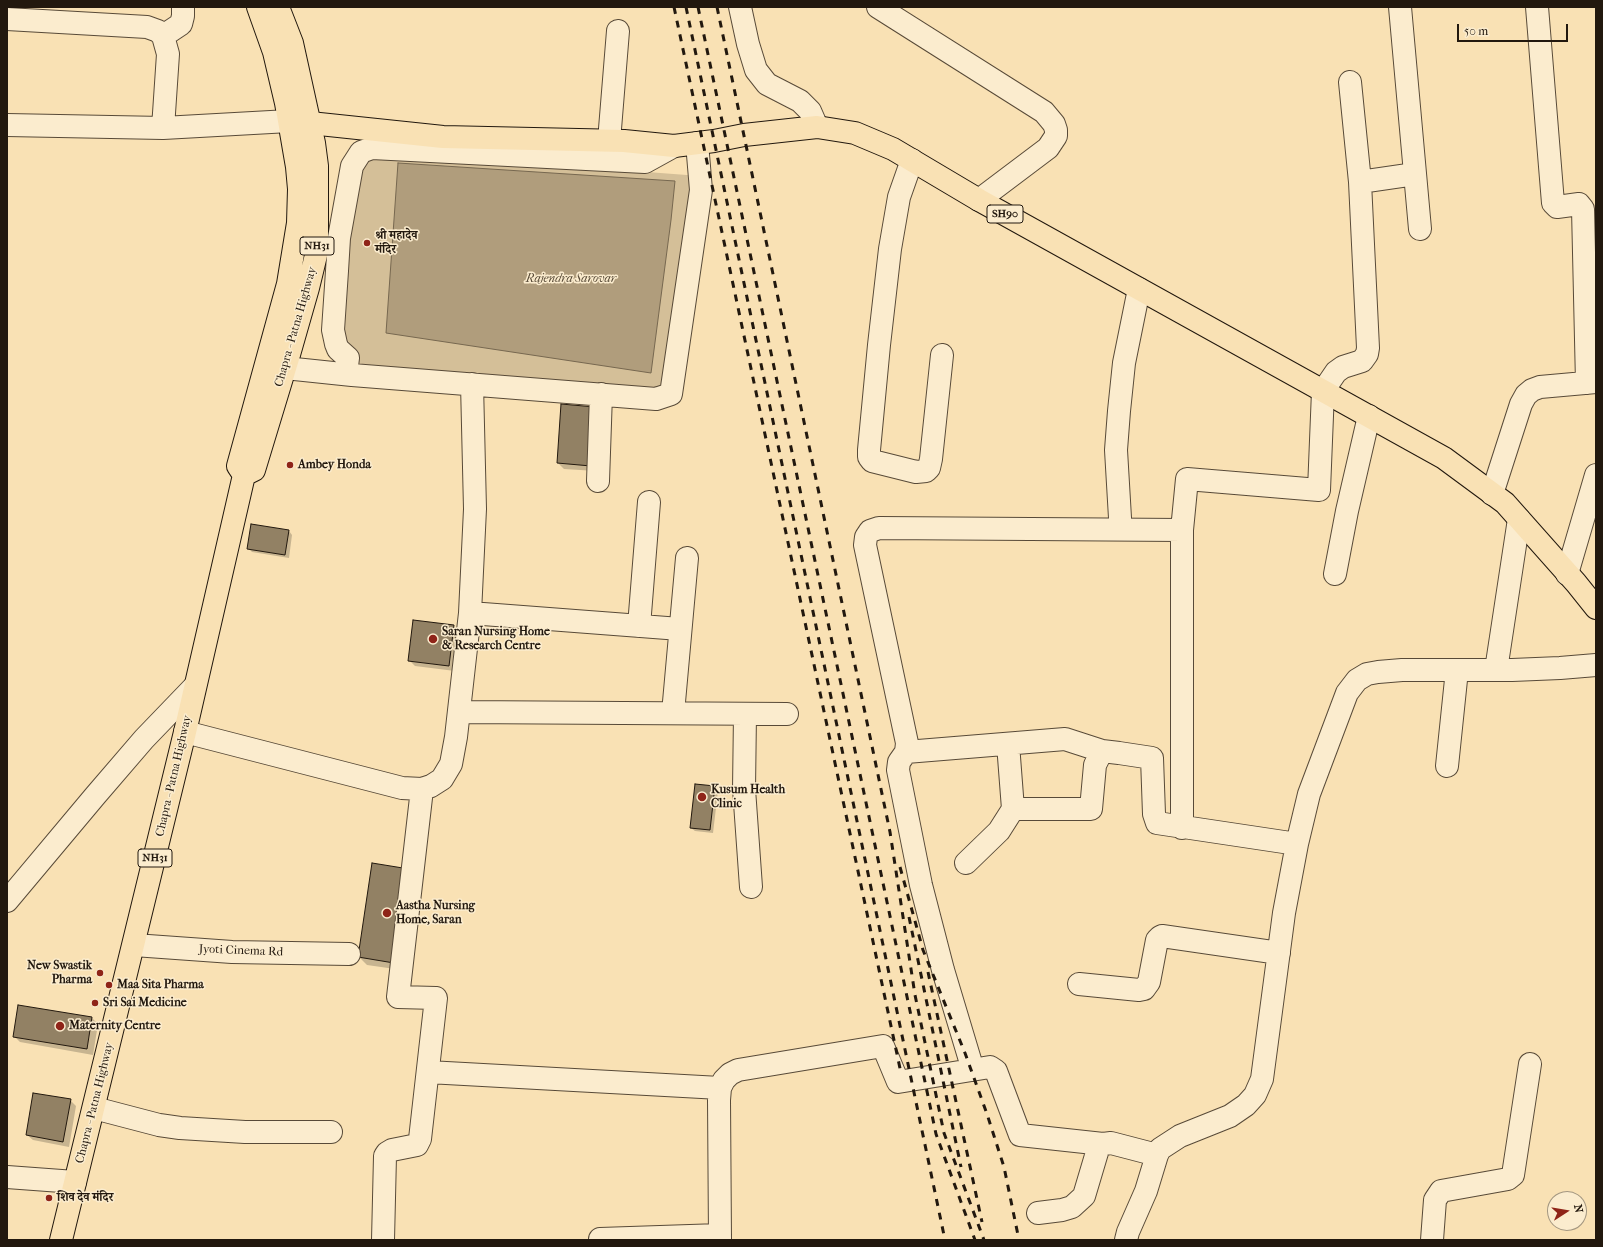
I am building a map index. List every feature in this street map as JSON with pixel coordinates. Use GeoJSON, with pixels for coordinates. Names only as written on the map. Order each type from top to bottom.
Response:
{"type":"FeatureCollection","features":[{"type":"Feature","properties":{"kind":"main road","name":"Chapra - Patna Highway"},"geometry":{"type":"LineString","coordinates":[[244,475],[254,470],[285,368],[317,251],[317,166],[314,143],[286,103],[274,52],[258,7]]}},
{"type":"Feature","properties":{"kind":"main road","name":"Chapra - Patna Highway"},"geometry":{"type":"LineString","coordinates":[[61,1240],[185,732],[244,475],[238,466],[288,284],[298,223],[299,190],[297,167],[300,122],[292,43],[278,7]]}},
{"type":"Feature","properties":{"kind":"main road","name":"SH90"},"geometry":{"type":"LineString","coordinates":[[300,122],[443,137],[609,141],[674,146],[744,135],[817,127],[855,134],[893,149],[979,200],[1444,458],[1505,503],[1596,608]]}},
{"type":"Feature","properties":{"kind":"street"},"geometry":{"type":"LineString","coordinates":[[163,36],[181,24],[183,7]]}},
{"type":"Feature","properties":{"kind":"street"},"geometry":{"type":"LineString","coordinates":[[740,7],[748,44],[756,70],[767,84],[800,101],[810,111],[817,127]]}},
{"type":"Feature","properties":{"kind":"street"},"geometry":{"type":"LineString","coordinates":[[878,7],[1044,112],[1054,124],[1056,136],[1048,148],[979,200]]}},
{"type":"Feature","properties":{"kind":"street"},"geometry":{"type":"LineString","coordinates":[[1400,7],[1420,229]]}},
{"type":"Feature","properties":{"kind":"street"},"geometry":{"type":"LineString","coordinates":[[1492,494],[1521,404],[1526,395],[1532,390],[1540,387],[1591,383],[1583,209],[1579,204],[1557,206],[1553,203],[1537,7]]}},
{"type":"Feature","properties":{"kind":"street"},"geometry":{"type":"LineString","coordinates":[[7,19],[147,27],[158,31],[163,36],[168,54],[163,128]]}},
{"type":"Feature","properties":{"kind":"street"},"geometry":{"type":"LineString","coordinates":[[609,141],[618,31]]}},
{"type":"Feature","properties":{"kind":"street"},"geometry":{"type":"LineString","coordinates":[[1182,828],[1182,530],[1187,479],[1319,490],[1323,391],[1336,372],[1343,367],[1362,361],[1367,354],[1368,348],[1360,182],[1350,82]]}},
{"type":"Feature","properties":{"kind":"street"},"geometry":{"type":"LineString","coordinates":[[7,125],[163,128],[300,122]]}},
{"type":"Feature","properties":{"kind":"street"},"geometry":{"type":"LineString","coordinates":[[285,368],[656,399],[670,394],[701,190],[697,143]]}},
{"type":"Feature","properties":{"kind":"street"},"geometry":{"type":"LineString","coordinates":[[346,374],[348,358],[338,349],[333,330],[339,238],[352,166],[361,152],[372,148],[644,162],[674,146]]}},
{"type":"Feature","properties":{"kind":"street"},"geometry":{"type":"LineString","coordinates":[[912,160],[899,197],[890,250],[869,450],[872,462],[916,472],[926,471],[929,468],[942,355]]}},
{"type":"Feature","properties":{"kind":"street"},"geometry":{"type":"LineString","coordinates":[[1360,182],[1415,174]]}},
{"type":"Feature","properties":{"kind":"street"},"geometry":{"type":"LineString","coordinates":[[1120,518],[1116,450],[1119,411],[1124,364],[1139,289]]}},
{"type":"Feature","properties":{"kind":"street"},"geometry":{"type":"LineString","coordinates":[[185,732],[402,788],[422,789],[431,786],[442,779],[451,764],[456,737],[470,613],[475,509],[472,384]]}},
{"type":"Feature","properties":{"kind":"street"},"geometry":{"type":"LineString","coordinates":[[598,481],[601,394]]}},
{"type":"Feature","properties":{"kind":"street"},"geometry":{"type":"LineString","coordinates":[[1335,574],[1347,511],[1369,416]]}},
{"type":"Feature","properties":{"kind":"street"},"geometry":{"type":"LineString","coordinates":[[1567,574],[1596,475]]}},
{"type":"Feature","properties":{"kind":"street"},"geometry":{"type":"LineString","coordinates":[[639,626],[649,502]]}},
{"type":"Feature","properties":{"kind":"street"},"geometry":{"type":"LineString","coordinates":[[1496,670],[1519,519]]}},
{"type":"Feature","properties":{"kind":"street"},"geometry":{"type":"LineString","coordinates":[[973,1070],[939,956],[921,885],[898,770],[899,762],[906,752],[907,743],[865,545],[866,538],[870,531],[879,528],[1182,530]]}},
{"type":"Feature","properties":{"kind":"street"},"geometry":{"type":"LineString","coordinates":[[673,713],[687,558]]}},
{"type":"Feature","properties":{"kind":"street"},"geometry":{"type":"LineString","coordinates":[[470,613],[680,629]]}},
{"type":"Feature","properties":{"kind":"street"},"geometry":{"type":"LineString","coordinates":[[1126,1240],[1146,1191],[1160,1149],[1180,1136],[1230,1116],[1246,1105],[1255,1095],[1262,1079],[1284,913],[1297,844],[1309,794],[1347,693],[1357,680],[1367,674],[1386,671],[1560,668],[1596,664]]}},
{"type":"Feature","properties":{"kind":"street"},"geometry":{"type":"LineString","coordinates":[[1447,766],[1457,670]]}},
{"type":"Feature","properties":{"kind":"street"},"geometry":{"type":"LineString","coordinates":[[7,901],[144,739],[195,686]]}},
{"type":"Feature","properties":{"kind":"street"},"geometry":{"type":"LineString","coordinates":[[459,712],[787,714]]}},
{"type":"Feature","properties":{"kind":"street"},"geometry":{"type":"LineString","coordinates":[[745,714],[744,789],[751,887]]}},
{"type":"Feature","properties":{"kind":"street"},"geometry":{"type":"LineString","coordinates":[[906,752],[1065,739],[1102,751],[1152,758],[1154,814],[1155,821],[1160,824],[1297,844]]}},
{"type":"Feature","properties":{"kind":"street"},"geometry":{"type":"LineString","coordinates":[[966,863],[999,831],[1012,809],[1008,744]]}},
{"type":"Feature","properties":{"kind":"street"},"geometry":{"type":"LineString","coordinates":[[1012,809],[1091,809],[1095,765],[1102,751]]}},
{"type":"Feature","properties":{"kind":"street"},"geometry":{"type":"LineString","coordinates":[[383,1240],[385,1156],[392,1150],[414,1147],[420,1139],[436,998],[398,997],[422,789]]}},
{"type":"Feature","properties":{"kind":"street"},"geometry":{"type":"LineString","coordinates":[[1080,984],[1140,990],[1144,989],[1149,982],[1157,940],[1162,936],[1279,953]]}},
{"type":"Feature","properties":{"kind":"street","name":"Jyoti Cinema Rd"},"geometry":{"type":"LineString","coordinates":[[134,945],[232,952],[349,954]]}},
{"type":"Feature","properties":{"kind":"street"},"geometry":{"type":"LineString","coordinates":[[600,1239],[720,1237],[719,1100],[720,1088],[724,1080],[730,1074],[738,1070],[883,1046],[898,1082],[990,1068],[996,1071],[1020,1135],[1103,1144],[1111,1143],[1157,1155]]}},
{"type":"Feature","properties":{"kind":"street"},"geometry":{"type":"LineString","coordinates":[[1432,1240],[1436,1200],[1441,1191],[1508,1179],[1513,1175],[1530,1064]]}},
{"type":"Feature","properties":{"kind":"street"},"geometry":{"type":"LineString","coordinates":[[428,1072],[720,1088]]}},
{"type":"Feature","properties":{"kind":"street"},"geometry":{"type":"LineString","coordinates":[[94,1108],[160,1125],[180,1128],[245,1132],[331,1132]]}},
{"type":"Feature","properties":{"kind":"street"},"geometry":{"type":"LineString","coordinates":[[1038,1213],[1062,1210],[1072,1207],[1084,1196],[1098,1149],[1103,1144]]}},
{"type":"Feature","properties":{"kind":"street"},"geometry":{"type":"LineString","coordinates":[[7,1177],[75,1182]]}},
{"type":"Feature","properties":{"kind":"green space","name":"Rajendra Sarovar"},"geometry":{"type":"Polygon","coordinates":[[[369,151],[700,176],[670,401],[336,373],[352,171],[369,151]]]}},
{"type":"Feature","properties":{"kind":"shaded area","name":"Rajendra Sarovar"},"geometry":{"type":"Polygon","coordinates":[[[398,163],[675,181],[651,373],[386,333],[398,163]]]}},
{"type":"Feature","properties":{"kind":"building"},"geometry":{"type":"Polygon","coordinates":[[[561,404],[595,407],[591,466],[557,463],[561,404]]]}},
{"type":"Feature","properties":{"kind":"building"},"geometry":{"type":"Polygon","coordinates":[[[251,524],[289,530],[285,555],[247,549],[251,524]]]}},
{"type":"Feature","properties":{"kind":"building"},"geometry":{"type":"Polygon","coordinates":[[[413,620],[454,625],[449,666],[408,661],[413,620]]]}},
{"type":"Feature","properties":{"kind":"building"},"geometry":{"type":"Polygon","coordinates":[[[695,784],[715,786],[710,830],[690,828],[695,784]]]}},
{"type":"Feature","properties":{"kind":"building"},"geometry":{"type":"Polygon","coordinates":[[[372,863],[409,869],[394,963],[358,957],[372,863]]]}},
{"type":"Feature","properties":{"kind":"building"},"geometry":{"type":"Polygon","coordinates":[[[18,1005],[92,1017],[87,1049],[13,1037],[18,1005]]]}},
{"type":"Feature","properties":{"kind":"building"},"geometry":{"type":"Polygon","coordinates":[[[33,1093],[71,1099],[63,1142],[26,1135],[33,1093]]]}},
{"type":"Feature","properties":{"kind":"railway"},"geometry":{"type":"LineString","coordinates":[[674,7],[901,1073]]}},
{"type":"Feature","properties":{"kind":"railway"},"geometry":{"type":"LineString","coordinates":[[686,7],[945,1240]]}},
{"type":"Feature","properties":{"kind":"railway"},"geometry":{"type":"LineString","coordinates":[[698,7],[936,1134],[975,1240]]}},
{"type":"Feature","properties":{"kind":"railway"},"geometry":{"type":"LineString","coordinates":[[717,7],[890,832],[915,995],[944,1133],[984,1240]]}},
{"type":"Feature","properties":{"kind":"railway"},"geometry":{"type":"LineString","coordinates":[[900,867],[923,950],[965,1053],[1004,1167],[1019,1240]]}},
{"type":"Feature","properties":{"kind":"railway"},"geometry":{"type":"LineString","coordinates":[[909,917],[961,1167]]}},
{"type":"Feature","properties":{"kind":"railway"},"geometry":{"type":"LineString","coordinates":[[928,972],[982,1222]]}},
{"type":"Feature","properties":{"kind":"place","name":"श्री महादेव मंदिर"},"geometry":{"type":"Point","coordinates":[367,243]}},
{"type":"Feature","properties":{"kind":"place","name":"Ambey Honda"},"geometry":{"type":"Point","coordinates":[290,465]}},
{"type":"Feature","properties":{"kind":"place","name":"Saran Nursing Home & Research Centre"},"geometry":{"type":"Point","coordinates":[433,639]}},
{"type":"Feature","properties":{"kind":"place","name":"Kusum Health Clinic"},"geometry":{"type":"Point","coordinates":[702,797]}},
{"type":"Feature","properties":{"kind":"place","name":"Aastha Nursing Home, Saran"},"geometry":{"type":"Point","coordinates":[387,913]}},
{"type":"Feature","properties":{"kind":"place","name":"New Swastik Pharma"},"geometry":{"type":"Point","coordinates":[100,973]}},
{"type":"Feature","properties":{"kind":"place","name":"Maa Sita Pharma"},"geometry":{"type":"Point","coordinates":[109,985]}},
{"type":"Feature","properties":{"kind":"place","name":"Sri Sai Medicine"},"geometry":{"type":"Point","coordinates":[95,1003]}},
{"type":"Feature","properties":{"kind":"place","name":"Maternity Centre"},"geometry":{"type":"Point","coordinates":[60,1026]}},
{"type":"Feature","properties":{"kind":"place","name":"शिव देव मंदिर"},"geometry":{"type":"Point","coordinates":[49,1198]}}]}
